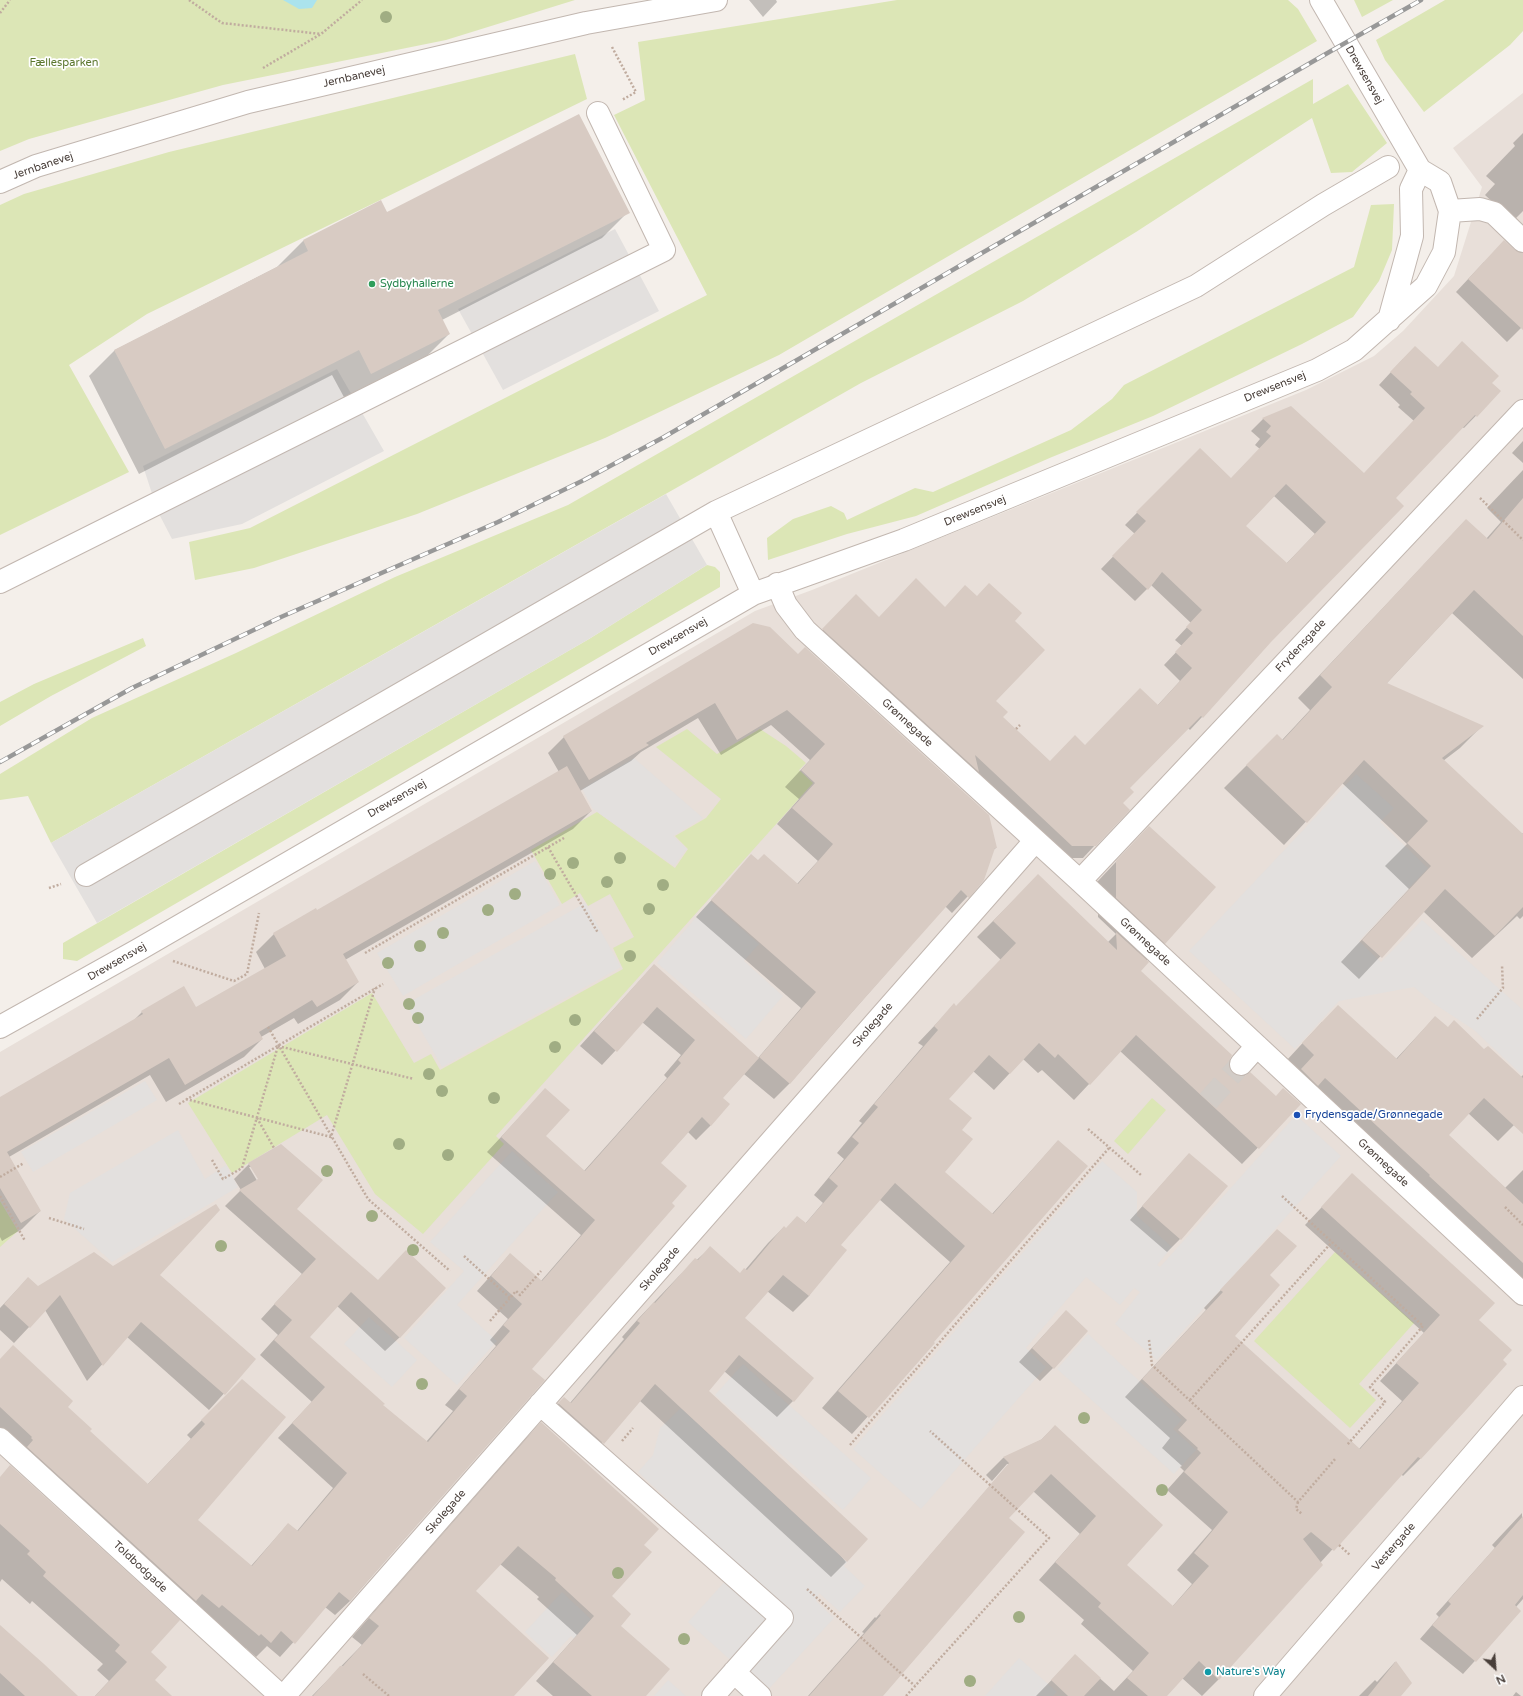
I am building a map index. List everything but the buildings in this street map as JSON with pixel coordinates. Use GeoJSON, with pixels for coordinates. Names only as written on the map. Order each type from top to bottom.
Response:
{"type":"FeatureCollection","features":[{"type":"Feature","properties":{"kind":"street","name":"Jernbanevej"},"geometry":{"type":"LineString","coordinates":[[0,182],[36,166],[248,102],[586,23],[674,4],[716,0]]}},
{"type":"Feature","properties":{"kind":"street","name":"Drewsensvej"},"geometry":{"type":"LineString","coordinates":[[0,1027],[138,950],[753,594],[777,584],[904,540],[1317,370],[1354,350],[1426,286],[1444,252],[1450,211],[1440,182],[1420,170],[1321,0]]}},
{"type":"Feature","properties":{"kind":"street"},"geometry":{"type":"LineString","coordinates":[[0,582],[664,250],[598,113]]}},
{"type":"Feature","properties":{"kind":"street"},"geometry":{"type":"LineString","coordinates":[[86,875],[716,512],[1196,286],[1323,205],[1388,167]]}},
{"type":"Feature","properties":{"kind":"street"},"geometry":{"type":"LineString","coordinates":[[1389,320],[1412,236],[1411,189],[1420,170]]}},
{"type":"Feature","properties":{"kind":"street"},"geometry":{"type":"LineString","coordinates":[[1450,211],[1480,209],[1494,213],[1523,241]]}},
{"type":"Feature","properties":{"kind":"street","name":"Frydensgade"},"geometry":{"type":"LineString","coordinates":[[1080,881],[1523,411]]}},
{"type":"Feature","properties":{"kind":"street"},"geometry":{"type":"LineString","coordinates":[[716,512],[753,594]]}},
{"type":"Feature","properties":{"kind":"street","name":"Grønnegade"},"geometry":{"type":"LineString","coordinates":[[777,584],[786,605],[805,630],[1080,881],[1523,1294]]}},
{"type":"Feature","properties":{"kind":"street","name":"Skolegade"},"geometry":{"type":"LineString","coordinates":[[284,1696],[1035,841]]}},
{"type":"Feature","properties":{"kind":"street"},"geometry":{"type":"LineString","coordinates":[[1241,1064],[1257,1046]]}},
{"type":"Feature","properties":{"kind":"street","name":"Vestergade"},"geometry":{"type":"LineString","coordinates":[[1265,1696],[1523,1397]]}},
{"type":"Feature","properties":{"kind":"street"},"geometry":{"type":"LineString","coordinates":[[540,1404],[782,1618],[713,1696]]}},
{"type":"Feature","properties":{"kind":"street","name":"Toldbodgade"},"geometry":{"type":"LineString","coordinates":[[0,1438],[281,1696]]}},
{"type":"Feature","properties":{"kind":"street"},"geometry":{"type":"LineString","coordinates":[[734,1672],[760,1696]]}},
{"type":"Feature","properties":{"kind":"path"},"geometry":{"type":"LineString","coordinates":[[0,13],[10,0]]}},
{"type":"Feature","properties":{"kind":"path"},"geometry":{"type":"LineString","coordinates":[[189,0],[222,23],[321,34]]}},
{"type":"Feature","properties":{"kind":"path"},"geometry":{"type":"LineString","coordinates":[[248,102],[248,77],[321,34],[362,0]]}},
{"type":"Feature","properties":{"kind":"path"},"geometry":{"type":"LineString","coordinates":[[616,53],[636,92],[632,94]]}},
{"type":"Feature","properties":{"kind":"path"},"geometry":{"type":"LineString","coordinates":[[1459,479],[1523,540]]}},
{"type":"Feature","properties":{"kind":"path"},"geometry":{"type":"LineString","coordinates":[[1016,729],[1020,725]]}},
{"type":"Feature","properties":{"kind":"path"},"geometry":{"type":"LineString","coordinates":[[365,953],[564,838]]}},
{"type":"Feature","properties":{"kind":"path"},"geometry":{"type":"LineString","coordinates":[[548,847],[598,933]]}},
{"type":"Feature","properties":{"kind":"path"},"geometry":{"type":"LineString","coordinates":[[138,950],[234,981],[241,979],[247,974],[267,875]]}},
{"type":"Feature","properties":{"kind":"path"},"geometry":{"type":"LineString","coordinates":[[1478,1019],[1503,988],[1502,965]]}},
{"type":"Feature","properties":{"kind":"path"},"geometry":{"type":"LineString","coordinates":[[179,1104],[382,984]]}},
{"type":"Feature","properties":{"kind":"path"},"geometry":{"type":"LineString","coordinates":[[331,1137],[375,988]]}},
{"type":"Feature","properties":{"kind":"path"},"geometry":{"type":"LineString","coordinates":[[268,1027],[368,1199],[450,1271]]}},
{"type":"Feature","properties":{"kind":"path"},"geometry":{"type":"LineString","coordinates":[[278,1045],[414,1079]]}},
{"type":"Feature","properties":{"kind":"path"},"geometry":{"type":"LineString","coordinates":[[212,1160],[223,1179],[242,1168],[278,1045]]}},
{"type":"Feature","properties":{"kind":"path"},"geometry":{"type":"LineString","coordinates":[[186,1099],[331,1137]]}},
{"type":"Feature","properties":{"kind":"path"},"geometry":{"type":"LineString","coordinates":[[257,1118],[274,1148]]}},
{"type":"Feature","properties":{"kind":"path"},"geometry":{"type":"LineString","coordinates":[[1088,1129],[1141,1175]]}},
{"type":"Feature","properties":{"kind":"path"},"geometry":{"type":"LineString","coordinates":[[850,1445],[1109,1148]]}},
{"type":"Feature","properties":{"kind":"path"},"geometry":{"type":"LineString","coordinates":[[0,1177],[24,1163]]}},
{"type":"Feature","properties":{"kind":"path"},"geometry":{"type":"LineString","coordinates":[[0,1196],[24,1241]]}},
{"type":"Feature","properties":{"kind":"path"},"geometry":{"type":"LineString","coordinates":[[1282,1196],[1423,1326],[1370,1386],[1385,1402],[1347,1445]]}},
{"type":"Feature","properties":{"kind":"path"},"geometry":{"type":"LineString","coordinates":[[1504,1207],[1523,1225]]}},
{"type":"Feature","properties":{"kind":"path"},"geometry":{"type":"LineString","coordinates":[[49,1218],[84,1229]]}},
{"type":"Feature","properties":{"kind":"path"},"geometry":{"type":"LineString","coordinates":[[1515,1224],[1519,1220]]}},
{"type":"Feature","properties":{"kind":"path"},"geometry":{"type":"LineString","coordinates":[[1190,1400],[1332,1242]]}},
{"type":"Feature","properties":{"kind":"path"},"geometry":{"type":"LineString","coordinates":[[464,1256],[510,1298]]}},
{"type":"Feature","properties":{"kind":"path"},"geometry":{"type":"LineString","coordinates":[[490,1322],[516,1291],[520,1295],[541,1271]]}},
{"type":"Feature","properties":{"kind":"path"},"geometry":{"type":"LineString","coordinates":[[1149,1340],[1152,1365],[1298,1502]]}},
{"type":"Feature","properties":{"kind":"path"},"geometry":{"type":"LineString","coordinates":[[906,1696],[1049,1538],[930,1431]]}},
{"type":"Feature","properties":{"kind":"path"},"geometry":{"type":"LineString","coordinates":[[1302,1514],[1296,1509],[1298,1502],[1336,1458]]}},
{"type":"Feature","properties":{"kind":"path"},"geometry":{"type":"LineString","coordinates":[[807,1589],[915,1686]]}},
{"type":"Feature","properties":{"kind":"path"},"geometry":{"type":"LineString","coordinates":[[363,1674],[389,1696]]}},
{"type":"Feature","properties":{"kind":"shaded area"},"geometry":{"type":"Polygon","coordinates":[[[1523,93],[1523,1696],[0,1696],[0,1052],[755,611],[812,590],[1306,390],[1374,356],[1403,331],[1454,276],[1482,187],[1453,148],[1523,93]]]}},
{"type":"Feature","properties":{"kind":"shaded area"},"geometry":{"type":"Polygon","coordinates":[[[615,229],[659,311],[503,390],[458,309],[615,229]]]}},
{"type":"Feature","properties":{"kind":"shaded area"},"geometry":{"type":"Polygon","coordinates":[[[337,369],[384,451],[242,524],[172,539],[158,512],[143,466],[337,369]]]}},
{"type":"Feature","properties":{"kind":"shaded area"},"geometry":{"type":"Polygon","coordinates":[[[666,494],[707,565],[589,639],[97,923],[51,843],[666,494]]]}},
{"type":"Feature","properties":{"kind":"shaded area"},"geometry":{"type":"Polygon","coordinates":[[[634,758],[703,818],[673,836],[687,849],[674,866],[593,809],[582,789],[634,758]]]}},
{"type":"Feature","properties":{"kind":"shaded area"},"geometry":{"type":"Polygon","coordinates":[[[1356,774],[1394,808],[1380,822],[1428,868],[1359,941],[1381,962],[1422,920],[1523,1010],[1523,1071],[1521,1074],[1474,1030],[1433,1003],[1414,987],[1339,1001],[1295,1049],[1189,951],[1356,774]]]}},
{"type":"Feature","properties":{"kind":"shaded area"},"geometry":{"type":"Polygon","coordinates":[[[535,861],[560,905],[403,996],[377,953],[535,861]]]}},
{"type":"Feature","properties":{"kind":"shaded area"},"geometry":{"type":"Polygon","coordinates":[[[710,901],[759,944],[744,961],[783,996],[746,1039],[657,963],[710,901]]]}},
{"type":"Feature","properties":{"kind":"shaded area"},"geometry":{"type":"Polygon","coordinates":[[[585,903],[621,967],[442,1067],[406,1004],[585,903]]]}},
{"type":"Feature","properties":{"kind":"shaded area"},"geometry":{"type":"Polygon","coordinates":[[[145,1081],[157,1100],[33,1172],[21,1152],[145,1081]]]}},
{"type":"Feature","properties":{"kind":"shaded area"},"geometry":{"type":"Polygon","coordinates":[[[1296,1115],[1341,1156],[1157,1360],[1115,1324],[1140,1292],[1134,1288],[1120,1305],[1086,1277],[1026,1348],[1046,1367],[921,1509],[853,1449],[1102,1161],[1137,1192],[1137,1216],[1172,1247],[1157,1265],[1160,1267],[1296,1115]]]}},
{"type":"Feature","properties":{"kind":"shaded area"},"geometry":{"type":"Polygon","coordinates":[[[178,1130],[205,1179],[226,1165],[238,1187],[112,1262],[64,1219],[70,1193],[178,1130]]]}},
{"type":"Feature","properties":{"kind":"shaded area"},"geometry":{"type":"Polygon","coordinates":[[[512,1151],[558,1192],[457,1305],[497,1341],[457,1385],[404,1338],[464,1271],[430,1242],[512,1151]]]}},
{"type":"Feature","properties":{"kind":"shaded area"},"geometry":{"type":"Polygon","coordinates":[[[369,1317],[417,1360],[392,1387],[344,1344],[369,1317]]]}},
{"type":"Feature","properties":{"kind":"shaded area"},"geometry":{"type":"Polygon","coordinates":[[[1088,1334],[1182,1420],[1173,1429],[1196,1450],[1174,1474],[1057,1369],[1088,1334]]]}},
{"type":"Feature","properties":{"kind":"shaded area"},"geometry":{"type":"Polygon","coordinates":[[[743,1364],[871,1478],[843,1510],[715,1395],[743,1364]]]}},
{"type":"Feature","properties":{"kind":"shaded area"},"geometry":{"type":"Polygon","coordinates":[[[681,1408],[847,1562],[844,1566],[865,1586],[840,1612],[819,1593],[816,1601],[834,1618],[766,1692],[688,1622],[739,1566],[638,1472],[653,1455],[660,1428],[681,1408]]]}},
{"type":"Feature","properties":{"kind":"shaded area"},"geometry":{"type":"Polygon","coordinates":[[[562,1592],[609,1636],[592,1655],[571,1636],[552,1657],[525,1632],[562,1592]]]}},
{"type":"Feature","properties":{"kind":"shaded area"},"geometry":{"type":"Polygon","coordinates":[[[1019,1658],[1057,1692],[1053,1696],[985,1696],[1019,1658]]]}},
{"type":"Feature","properties":{"kind":"shaded area"},"geometry":{"type":"Polygon","coordinates":[[[668,1680],[686,1696],[654,1696],[668,1680]]]}},
{"type":"Feature","properties":{"kind":"green space","name":"Fællesparken"},"geometry":{"type":"Polygon","coordinates":[[[0,0],[575,0],[446,40],[223,85],[29,139],[0,151],[0,0]]]}},
{"type":"Feature","properties":{"kind":"green space"},"geometry":{"type":"Polygon","coordinates":[[[897,0],[1288,0],[1298,9],[1317,41],[779,355],[605,438],[417,514],[254,568],[195,580],[189,542],[250,528],[707,295],[614,115],[645,100],[638,42],[897,0]]]}},
{"type":"Feature","properties":{"kind":"green space"},"geometry":{"type":"Polygon","coordinates":[[[1354,0],[1393,0],[1362,17],[1354,0]]]}},
{"type":"Feature","properties":{"kind":"green space"},"geometry":{"type":"Polygon","coordinates":[[[1445,0],[1523,0],[1523,31],[1510,45],[1424,112],[1385,60],[1376,40],[1445,0]]]}},
{"type":"Feature","properties":{"kind":"green space"},"geometry":{"type":"Polygon","coordinates":[[[575,54],[587,99],[147,314],[69,365],[129,472],[0,535],[0,205],[24,194],[169,152],[575,54]]]}},
{"type":"Feature","properties":{"kind":"green space"},"geometry":{"type":"Polygon","coordinates":[[[1313,79],[1313,104],[1348,84],[1387,143],[1352,172],[1331,173],[1312,118],[1136,232],[1023,301],[861,383],[51,843],[28,796],[0,800],[0,774],[92,718],[236,653],[395,577],[568,505],[1313,79]]]}},
{"type":"Feature","properties":{"kind":"green space"},"geometry":{"type":"Polygon","coordinates":[[[1394,204],[1392,250],[1379,281],[1353,317],[1302,344],[1153,416],[1052,457],[916,516],[847,534],[768,560],[767,538],[793,519],[831,506],[844,513],[847,520],[915,488],[933,492],[1071,430],[1112,399],[1124,385],[1354,267],[1371,205],[1394,204]]]}},
{"type":"Feature","properties":{"kind":"green space"},"geometry":{"type":"Polygon","coordinates":[[[707,565],[715,567],[720,572],[720,587],[77,961],[63,959],[63,943],[589,639],[707,565]]]}},
{"type":"Feature","properties":{"kind":"green space"},"geometry":{"type":"Polygon","coordinates":[[[143,638],[146,646],[51,696],[0,726],[0,702],[34,684],[143,638]]]}},
{"type":"Feature","properties":{"kind":"green space"},"geometry":{"type":"Polygon","coordinates":[[[687,729],[717,754],[760,729],[786,746],[806,763],[799,770],[813,783],[496,1136],[504,1144],[423,1234],[375,1194],[327,1115],[232,1173],[188,1103],[372,993],[414,1063],[431,1054],[440,1070],[623,969],[613,948],[634,937],[610,894],[588,906],[580,893],[562,904],[531,850],[597,812],[675,868],[688,849],[675,836],[706,818],[721,799],[656,747],[687,729]]]}},
{"type":"Feature","properties":{"kind":"green space"},"geometry":{"type":"Polygon","coordinates":[[[1152,1098],[1166,1110],[1128,1154],[1114,1141],[1152,1098]]]}},
{"type":"Feature","properties":{"kind":"green space"},"geometry":{"type":"Polygon","coordinates":[[[0,1201],[18,1231],[0,1247],[0,1201]]]}},
{"type":"Feature","properties":{"kind":"green space"},"geometry":{"type":"Polygon","coordinates":[[[1335,1252],[1414,1323],[1359,1384],[1376,1400],[1350,1428],[1254,1341],[1335,1252]]]}},
{"type":"Feature","properties":{"kind":"water"},"geometry":{"type":"Polygon","coordinates":[[[283,0],[317,0],[312,8],[299,9],[283,0]]]}},
{"type":"Feature","properties":{"kind":"tunnel"},"geometry":{"type":"LineString","coordinates":[[1208,1101],[1241,1064]]}},
{"type":"Feature","properties":{"kind":"railway"},"geometry":{"type":"LineString","coordinates":[[0,762],[132,688],[281,617],[498,522],[584,480],[664,437],[1421,0]]}},
{"type":"Feature","properties":{"kind":"place","name":"Sydbyhallerne"},"geometry":{"type":"Point","coordinates":[372,284]}},
{"type":"Feature","properties":{"kind":"place","name":"Frydensgade/Grønnegade"},"geometry":{"type":"Point","coordinates":[1297,1115]}},
{"type":"Feature","properties":{"kind":"place","name":"Nature's Way"},"geometry":{"type":"Point","coordinates":[1208,1672]}}]}
